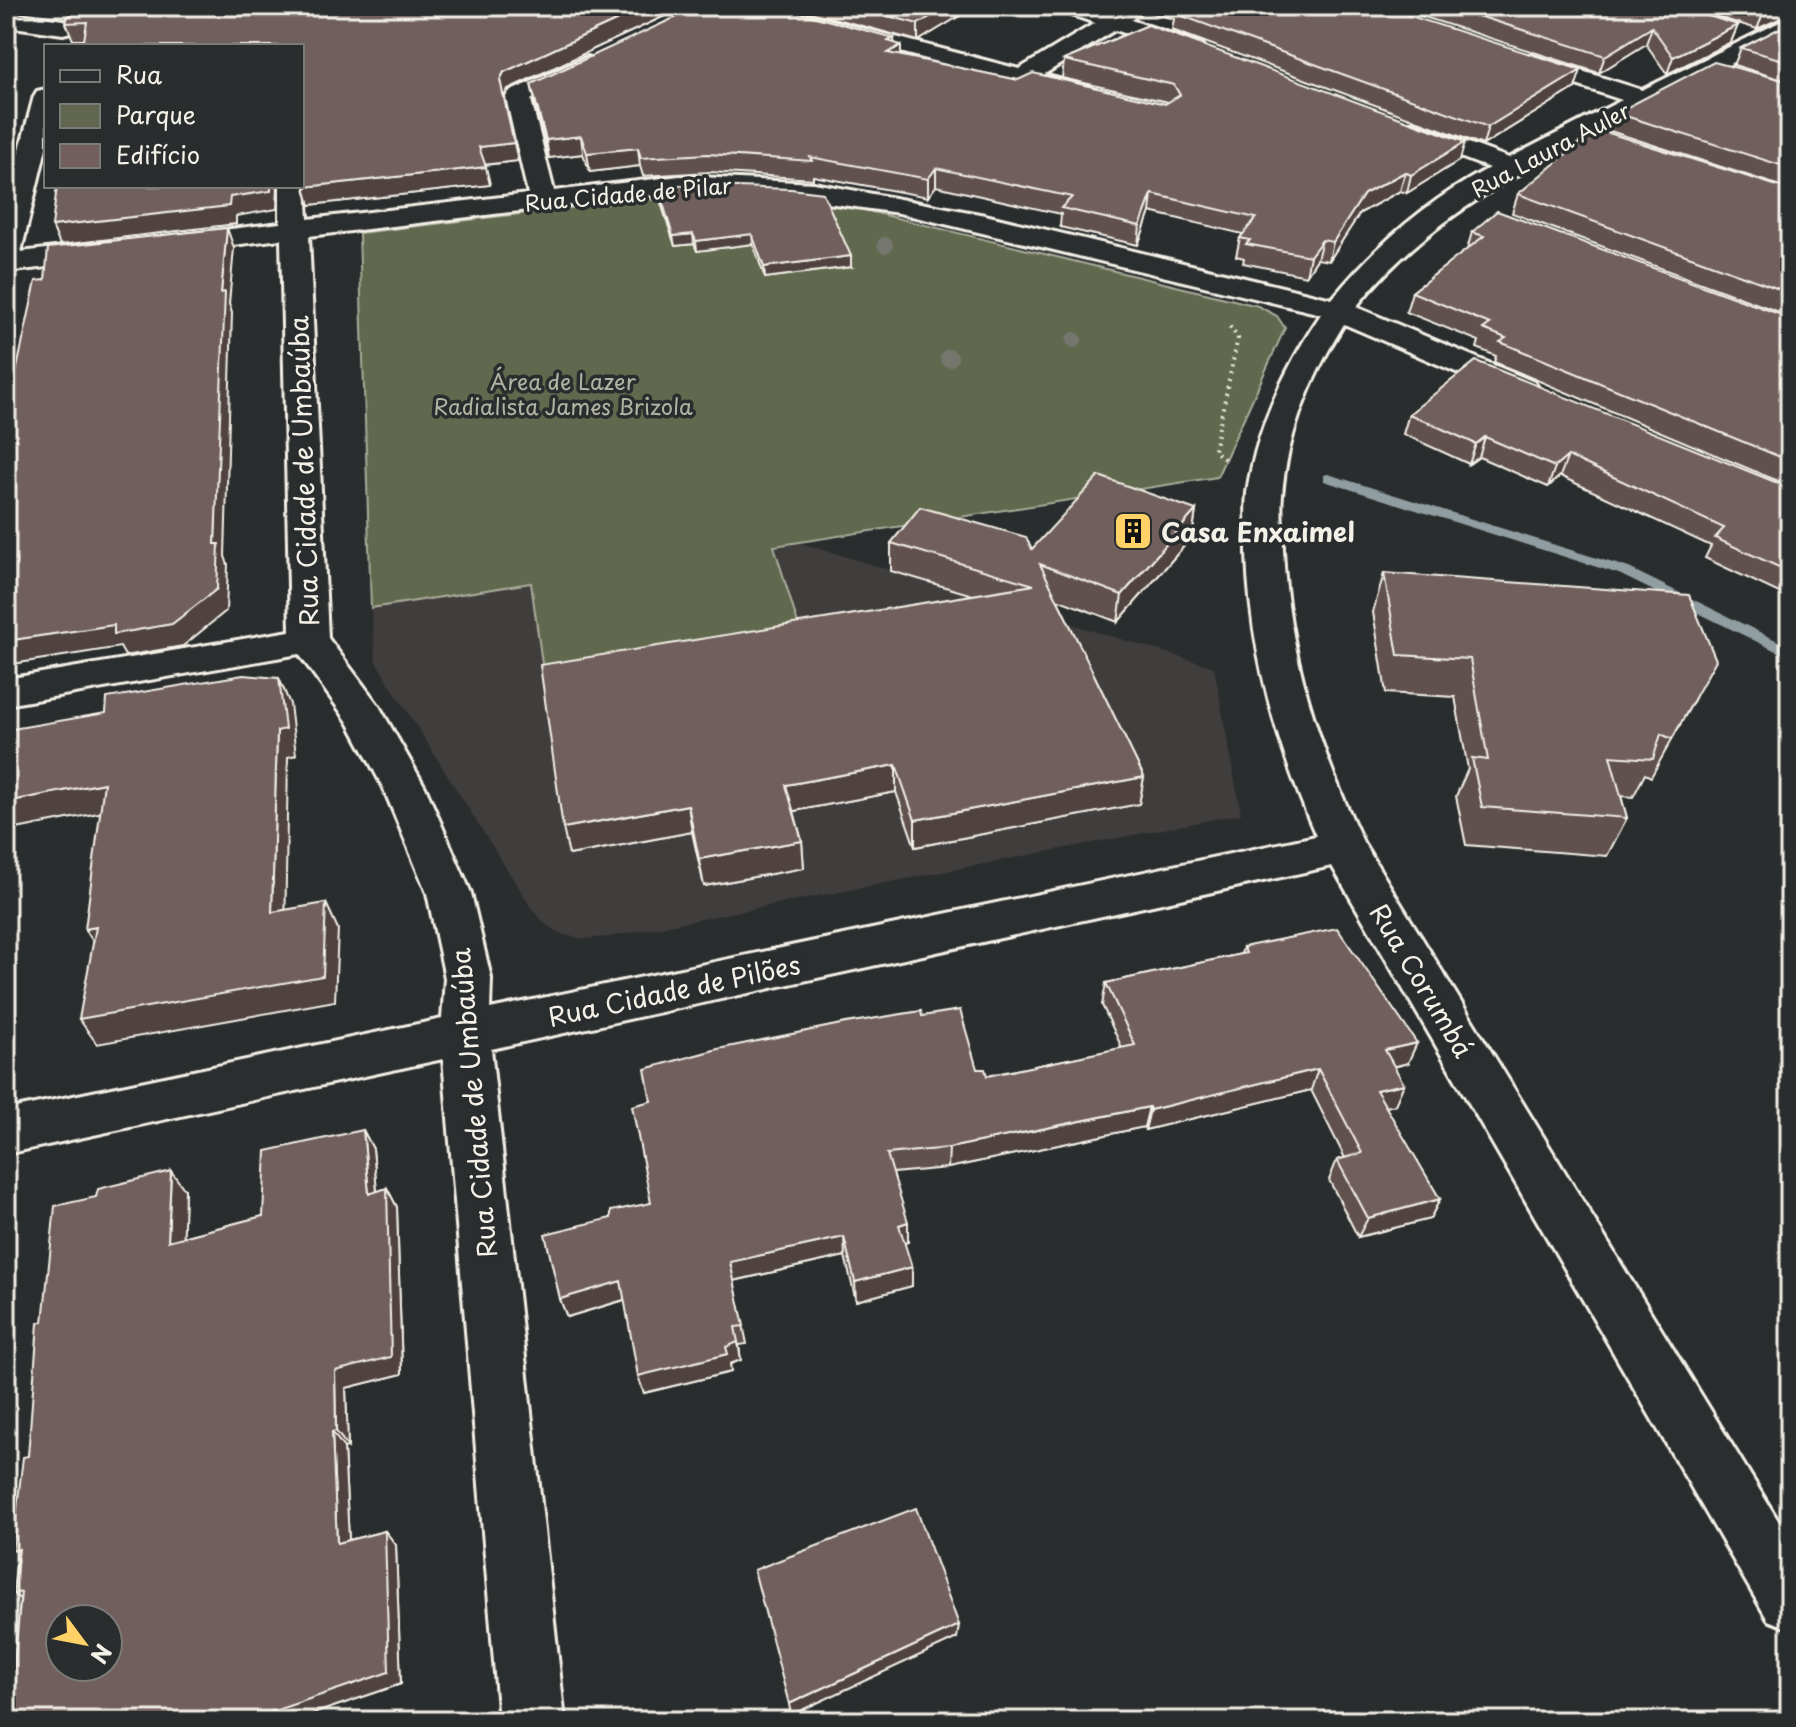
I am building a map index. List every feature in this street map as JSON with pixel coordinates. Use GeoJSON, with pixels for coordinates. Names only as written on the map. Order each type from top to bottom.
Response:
{"type":"FeatureCollection","features":[{"type":"Feature","properties":{"kind":"street"},"geometry":{"type":"LineString","coordinates":[[750,6],[1106,98]]}},
{"type":"Feature","properties":{"kind":"street"},"geometry":{"type":"LineString","coordinates":[[1068,6],[1116,20],[1218,58]]}},
{"type":"Feature","properties":{"kind":"street"},"geometry":{"type":"LineString","coordinates":[[1021,78],[1139,6]]}},
{"type":"Feature","properties":{"kind":"street"},"geometry":{"type":"LineString","coordinates":[[6,19],[61,36],[88,16]]}},
{"type":"Feature","properties":{"kind":"street","name":"Rua Laura Auler"},"geometry":{"type":"LineString","coordinates":[[1335,309],[1375,265],[1420,224],[1451,202],[1510,167],[1790,24]]}},
{"type":"Feature","properties":{"kind":"street"},"geometry":{"type":"LineString","coordinates":[[1731,31],[1759,40]]}},
{"type":"Feature","properties":{"kind":"street"},"geometry":{"type":"LineString","coordinates":[[543,199],[518,97],[614,51]]}},
{"type":"Feature","properties":{"kind":"street"},"geometry":{"type":"LineString","coordinates":[[1508,55],[1644,99]]}},
{"type":"Feature","properties":{"kind":"street"},"geometry":{"type":"LineString","coordinates":[[1705,68],[1733,76]]}},
{"type":"Feature","properties":{"kind":"street"},"geometry":{"type":"LineString","coordinates":[[6,260],[44,104]]}},
{"type":"Feature","properties":{"kind":"street"},"geometry":{"type":"LineString","coordinates":[[1379,118],[1510,167]]}},
{"type":"Feature","properties":{"kind":"street"},"geometry":{"type":"LineString","coordinates":[[1579,132],[1609,142]]}},
{"type":"Feature","properties":{"kind":"street","name":"Rua Cidade de Pilar"},"geometry":{"type":"LineString","coordinates":[[6,260],[135,248],[680,184],[739,183],[834,192],[932,211],[1335,309],[1555,403]]}},
{"type":"Feature","properties":{"kind":"street","name":"Rua Cidade de Umbaúba"},"geometry":{"type":"LineString","coordinates":[[293,188],[309,640],[371,728],[404,787],[449,893],[468,978],[465,1034],[532,1721]]}},
{"type":"Feature","properties":{"kind":"street"},"geometry":{"type":"LineString","coordinates":[[1451,202],[1481,214]]}},
{"type":"Feature","properties":{"kind":"street","name":"Rua Corumbá"},"geometry":{"type":"LineString","coordinates":[[1335,309],[1301,371],[1280,426],[1265,493],[1265,574],[1281,678],[1313,784],[1343,847],[1790,1598]]}},
{"type":"Feature","properties":{"kind":"street"},"geometry":{"type":"LineString","coordinates":[[6,692],[309,640]]}},
{"type":"Feature","properties":{"kind":"street","name":"Rua Cidade de Pilões"},"geometry":{"type":"LineString","coordinates":[[6,1132],[1343,847]]}},
{"type":"Feature","properties":{"kind":"path"},"geometry":{"type":"LineString","coordinates":[[1227,324],[1238,338],[1214,450],[1265,493]]}},
{"type":"Feature","properties":{"kind":"shaded area"},"geometry":{"type":"Polygon","coordinates":[[[797,542],[1214,667],[1241,814],[608,937],[584,939],[563,935],[546,925],[532,909],[376,662],[371,608],[797,542]]]}},
{"type":"Feature","properties":{"kind":"green space","name":"Área de Lazer Radialista James Brizola"},"geometry":{"type":"Polygon","coordinates":[[[734,196],[827,201],[1258,306],[1277,316],[1285,328],[1217,477],[774,546],[806,650],[546,693],[531,583],[371,608],[359,233],[637,200],[734,196]]]}},
{"type":"Feature","properties":{"kind":"building"},"geometry":{"type":"Polygon","coordinates":[[[93,6],[648,6],[504,72],[500,80],[514,143],[479,147],[486,167],[305,187],[304,44],[83,44],[87,22],[66,23],[68,16],[93,6]]]}},
{"type":"Feature","properties":{"kind":"building"},"geometry":{"type":"Polygon","coordinates":[[[700,6],[774,6],[894,38],[888,41],[901,45],[888,53],[1018,80],[1033,73],[1165,104],[1180,95],[1174,85],[1064,60],[1148,25],[1465,142],[1411,175],[1405,172],[1364,194],[1333,242],[1322,240],[1310,256],[1246,244],[1250,240],[1240,238],[1256,218],[1152,194],[1140,226],[1061,208],[1072,197],[936,168],[928,179],[810,157],[812,161],[708,154],[641,158],[638,148],[587,153],[581,136],[546,140],[531,84],[700,6]]]}},
{"type":"Feature","properties":{"kind":"building"},"geometry":{"type":"Polygon","coordinates":[[[851,6],[948,6],[918,24],[851,6]]]}},
{"type":"Feature","properties":{"kind":"building"},"geometry":{"type":"Polygon","coordinates":[[[1191,6],[1379,6],[1581,70],[1488,127],[1174,13],[1191,6]]]}},
{"type":"Feature","properties":{"kind":"building"},"geometry":{"type":"Polygon","coordinates":[[[1447,6],[1675,6],[1738,25],[1673,57],[1652,27],[1605,56],[1447,6]]]}},
{"type":"Feature","properties":{"kind":"building"},"geometry":{"type":"Polygon","coordinates":[[[1744,6],[1777,6],[1764,12],[1744,6]]]}},
{"type":"Feature","properties":{"kind":"building"},"geometry":{"type":"Polygon","coordinates":[[[1790,23],[1790,62],[1741,48],[1790,23]]]}},
{"type":"Feature","properties":{"kind":"building"},"geometry":{"type":"Polygon","coordinates":[[[1714,62],[1790,82],[1790,168],[1616,113],[1714,62]]]}},
{"type":"Feature","properties":{"kind":"building"},"geometry":{"type":"Polygon","coordinates":[[[1596,129],[1790,190],[1790,293],[1518,194],[1596,129]]]}},
{"type":"Feature","properties":{"kind":"building"},"geometry":{"type":"Polygon","coordinates":[[[679,185],[823,193],[851,256],[764,267],[752,234],[696,241],[693,234],[673,236],[658,187],[679,185]]]}},
{"type":"Feature","properties":{"kind":"building"},"geometry":{"type":"Polygon","coordinates":[[[57,188],[271,188],[271,191],[230,197],[229,206],[52,226],[57,188]]]}},
{"type":"Feature","properties":{"kind":"building"},"geometry":{"type":"Polygon","coordinates":[[[1497,211],[1790,318],[1790,461],[1500,342],[1506,338],[1483,329],[1490,324],[1412,292],[1484,236],[1472,232],[1497,211]]]}},
{"type":"Feature","properties":{"kind":"building"},"geometry":{"type":"Polygon","coordinates":[[[227,228],[221,293],[225,292],[215,544],[219,544],[217,589],[172,624],[114,634],[114,625],[6,641],[6,445],[10,430],[6,431],[6,418],[36,281],[45,280],[48,248],[227,228]]]}},
{"type":"Feature","properties":{"kind":"building"},"geometry":{"type":"Polygon","coordinates":[[[1476,361],[1790,488],[1790,572],[1715,538],[1724,528],[1568,456],[1555,467],[1485,437],[1476,444],[1409,414],[1476,361]]]}},
{"type":"Feature","properties":{"kind":"building"},"geometry":{"type":"Polygon","coordinates":[[[1099,476],[1196,510],[1122,595],[1040,564],[1144,777],[915,820],[896,765],[786,785],[802,841],[699,859],[688,805],[563,828],[540,665],[1034,585],[891,543],[920,507],[1026,537],[1032,549],[1099,476]]]}},
{"type":"Feature","properties":{"kind":"building"},"geometry":{"type":"Polygon","coordinates":[[[1384,573],[1689,595],[1716,660],[1672,739],[1661,734],[1653,759],[1610,756],[1627,818],[1482,807],[1472,758],[1488,760],[1470,659],[1398,655],[1384,573]]]}},
{"type":"Feature","properties":{"kind":"building"},"geometry":{"type":"Polygon","coordinates":[[[243,675],[279,678],[285,729],[277,731],[272,912],[326,903],[323,976],[79,1019],[96,927],[85,929],[104,783],[6,802],[6,730],[106,713],[107,698],[243,675]]]}},
{"type":"Feature","properties":{"kind":"building"},"geometry":{"type":"Polygon","coordinates":[[[1337,928],[1417,1043],[1385,1050],[1404,1084],[1376,1090],[1440,1199],[1368,1218],[1337,1160],[1362,1153],[1318,1069],[1150,1110],[1149,1107],[949,1148],[887,1154],[908,1222],[899,1225],[912,1267],[855,1282],[844,1237],[730,1262],[744,1326],[735,1327],[738,1342],[726,1347],[728,1354],[638,1376],[621,1281],[560,1299],[545,1234],[611,1218],[611,1211],[651,1203],[632,1106],[651,1101],[645,1069],[718,1049],[846,1023],[921,1011],[922,1016],[960,1010],[977,1069],[985,1069],[987,1076],[1135,1045],[1106,983],[1246,953],[1243,947],[1337,928]]]}},
{"type":"Feature","properties":{"kind":"building"},"geometry":{"type":"Polygon","coordinates":[[[363,1130],[369,1194],[387,1188],[391,1357],[335,1371],[336,1431],[332,1432],[337,1543],[385,1531],[389,1672],[265,1714],[265,1721],[9,1721],[21,1592],[13,1594],[19,1549],[12,1551],[23,1457],[28,1456],[38,1323],[43,1322],[55,1206],[96,1197],[98,1189],[171,1171],[168,1241],[263,1216],[266,1151],[363,1130]]]}},
{"type":"Feature","properties":{"kind":"building"},"geometry":{"type":"Polygon","coordinates":[[[916,1508],[959,1625],[789,1704],[754,1570],[916,1508]]]}},
{"type":"Feature","properties":{"kind":"waterway"},"geometry":{"type":"LineString","coordinates":[[1328,478],[1624,571],[1790,653]]}},
{"type":"Feature","properties":{"kind":"place","name":"Casa Enxaimel"},"geometry":{"type":"Point","coordinates":[1133,531]}}]}
